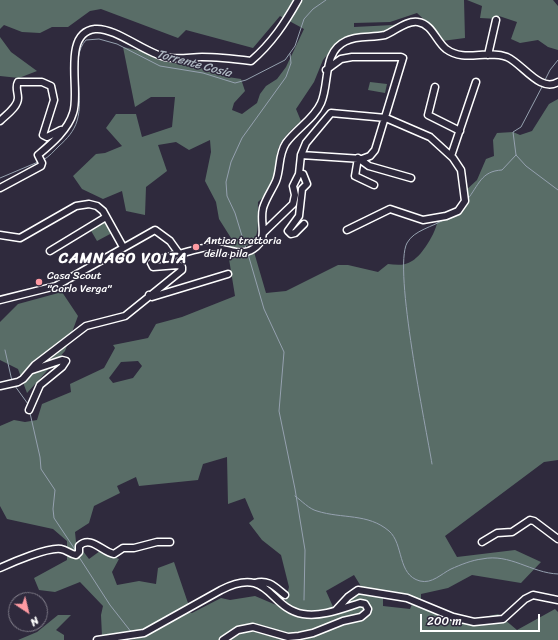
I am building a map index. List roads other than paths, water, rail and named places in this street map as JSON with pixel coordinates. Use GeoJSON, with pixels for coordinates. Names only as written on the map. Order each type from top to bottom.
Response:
{"type":"FeatureCollection","features":[{"type":"Feature","properties":{"kind":"street"},"geometry":{"type":"LineString","coordinates":[[0,188],[38,168],[40,160],[38,155],[55,140],[74,113],[75,50],[79,38],[85,32],[96,29],[114,33],[165,57],[211,57],[251,61],[265,49],[281,30],[298,0]]}},
{"type":"Feature","properties":{"kind":"street"},"geometry":{"type":"LineString","coordinates":[[488,55],[496,20]]}},
{"type":"Feature","properties":{"kind":"street"},"geometry":{"type":"LineString","coordinates":[[2,385],[18,382],[23,379],[30,371],[86,326],[125,316],[149,295],[181,272],[183,268],[178,265],[155,268],[151,265],[156,260],[210,246],[235,251],[250,250],[262,241],[263,233],[261,219],[263,208],[276,180],[280,156],[285,145],[297,129],[317,111],[322,102],[326,70],[339,45],[346,41],[383,35],[408,23],[417,22],[428,27],[441,45],[457,55],[470,57],[488,55],[503,56],[513,60],[545,84],[558,82]]}},
{"type":"Feature","properties":{"kind":"street"},"geometry":{"type":"LineString","coordinates":[[301,155],[358,158],[370,156],[375,150],[386,118],[403,58],[352,57],[341,59],[330,69],[326,70]]}},
{"type":"Feature","properties":{"kind":"street"},"geometry":{"type":"LineString","coordinates":[[0,121],[17,104],[18,96],[16,87],[18,82],[42,82],[51,86],[54,100],[43,135],[47,137],[63,130]]}},
{"type":"Feature","properties":{"kind":"street"},"geometry":{"type":"LineString","coordinates":[[451,156],[476,82]]}},
{"type":"Feature","properties":{"kind":"street"},"geometry":{"type":"LineString","coordinates":[[435,86],[428,116],[460,131]]}},
{"type":"Feature","properties":{"kind":"street"},"geometry":{"type":"LineString","coordinates":[[263,233],[293,204],[295,195],[293,186],[299,174],[301,155],[306,143],[331,113],[386,118],[430,137],[451,156],[461,170],[465,201],[458,211],[446,216],[423,220],[390,209],[347,230]]}},
{"type":"Feature","properties":{"kind":"street"},"geometry":{"type":"LineString","coordinates":[[358,158],[369,166],[411,178]]}},
{"type":"Feature","properties":{"kind":"street"},"geometry":{"type":"LineString","coordinates":[[358,158],[354,178],[374,185]]}},
{"type":"Feature","properties":{"kind":"street"},"geometry":{"type":"LineString","coordinates":[[299,174],[303,174],[307,184],[302,188],[299,216],[288,231],[291,234],[295,233],[304,224]]}},
{"type":"Feature","properties":{"kind":"street"},"geometry":{"type":"LineString","coordinates":[[0,235],[20,238],[76,206],[83,204],[97,206],[123,247]]}},
{"type":"Feature","properties":{"kind":"street"},"geometry":{"type":"LineString","coordinates":[[50,251],[106,218]]}},
{"type":"Feature","properties":{"kind":"street"},"geometry":{"type":"LineString","coordinates":[[0,300],[56,286],[155,230],[170,241],[180,255]]}},
{"type":"Feature","properties":{"kind":"street"},"geometry":{"type":"LineString","coordinates":[[149,295],[152,297],[193,286],[228,274]]}},
{"type":"Feature","properties":{"kind":"street"},"geometry":{"type":"LineString","coordinates":[[30,371],[62,360],[66,361],[62,367],[40,385],[30,408]]}},
{"type":"Feature","properties":{"kind":"street"},"geometry":{"type":"LineString","coordinates":[[482,542],[497,533],[512,532],[532,520],[558,539]]}},
{"type":"Feature","properties":{"kind":"street"},"geometry":{"type":"LineString","coordinates":[[129,548],[152,540]]}},
{"type":"Feature","properties":{"kind":"street"},"geometry":{"type":"LineString","coordinates":[[0,568],[17,560],[56,548],[64,549],[76,555],[79,554],[79,546],[86,542],[92,542],[107,552],[114,554],[123,548],[134,548],[158,542],[170,542]]}},
{"type":"Feature","properties":{"kind":"street"},"geometry":{"type":"LineString","coordinates":[[97,640],[144,633],[233,584],[255,583],[261,581],[272,584],[285,595]]}},
{"type":"Feature","properties":{"kind":"street"},"geometry":{"type":"LineString","coordinates":[[224,640],[238,630],[253,627],[288,637],[313,633],[343,621],[361,617],[367,612],[368,609],[365,604],[360,603],[316,615],[301,614],[291,609],[268,590],[255,583]]}},
{"type":"Feature","properties":{"kind":"street"},"geometry":{"type":"LineString","coordinates":[[335,611],[348,597],[358,590],[407,598],[453,617],[474,622],[503,619],[525,599],[532,595],[558,600]]}},
{"type":"Feature","properties":{"kind":"waterway","name":"Torrente Cosia"},"geometry":{"type":"LineString","coordinates":[[43,160],[65,141],[76,125],[79,111],[79,57],[81,48],[86,40],[99,39],[117,44],[160,66],[203,73],[235,83],[246,80],[285,60],[295,46],[304,19],[313,9],[326,0]]}},
{"type":"Feature","properties":{"kind":"waterway"},"geometry":{"type":"LineString","coordinates":[[246,249],[235,213],[227,196],[226,182],[231,162],[242,138],[286,77],[291,63],[290,54]]}},
{"type":"Feature","properties":{"kind":"waterway"},"geometry":{"type":"LineString","coordinates":[[545,80],[550,70],[558,60]]}},
{"type":"Feature","properties":{"kind":"waterway"},"geometry":{"type":"LineString","coordinates":[[543,85],[521,127],[513,132],[516,155],[526,166],[558,190]]}},
{"type":"Feature","properties":{"kind":"waterway"},"geometry":{"type":"LineString","coordinates":[[467,200],[485,176],[489,173],[502,170],[516,155]]}},
{"type":"Feature","properties":{"kind":"waterway","name":"Torrente Cosia"},"geometry":{"type":"LineString","coordinates":[[0,178],[38,162]]}},
{"type":"Feature","properties":{"kind":"waterway"},"geometry":{"type":"LineString","coordinates":[[432,464],[407,315],[404,283],[404,258],[407,243],[414,235],[445,219]]}},
{"type":"Feature","properties":{"kind":"waterway"},"geometry":{"type":"LineString","coordinates":[[248,254],[264,309],[284,352],[279,411],[295,489],[305,550],[304,600]]}},
{"type":"Feature","properties":{"kind":"waterway"},"geometry":{"type":"LineString","coordinates":[[5,350],[12,381]]}},
{"type":"Feature","properties":{"kind":"waterway"},"geometry":{"type":"LineString","coordinates":[[15,386],[28,404]]}},
{"type":"Feature","properties":{"kind":"waterway"},"geometry":{"type":"LineString","coordinates":[[30,413],[40,457],[41,469],[55,490],[53,509],[54,518],[76,551]]}},
{"type":"Feature","properties":{"kind":"waterway"},"geometry":{"type":"LineString","coordinates":[[295,496],[314,510],[364,519],[381,525],[394,537],[404,566],[408,572],[413,578],[420,581],[424,582],[432,580],[462,564],[492,558],[511,561],[548,573],[558,574]]}},
{"type":"Feature","properties":{"kind":"waterway"},"geometry":{"type":"LineString","coordinates":[[79,557],[110,605],[132,633]]}},
{"type":"Feature","properties":{"kind":"place","name":"Antica trattoria della pila"},"geometry":{"type":"Point","coordinates":[196,247]}},
{"type":"Feature","properties":{"kind":"place","name":"Casa Scout \"Carlo Verga\""},"geometry":{"type":"Point","coordinates":[39,282]}},
{"type":"Feature","properties":{"kind":"district","name":"CAMNAGO VOLTA"},"geometry":{"type":"Point","coordinates":[123,259]}}]}
